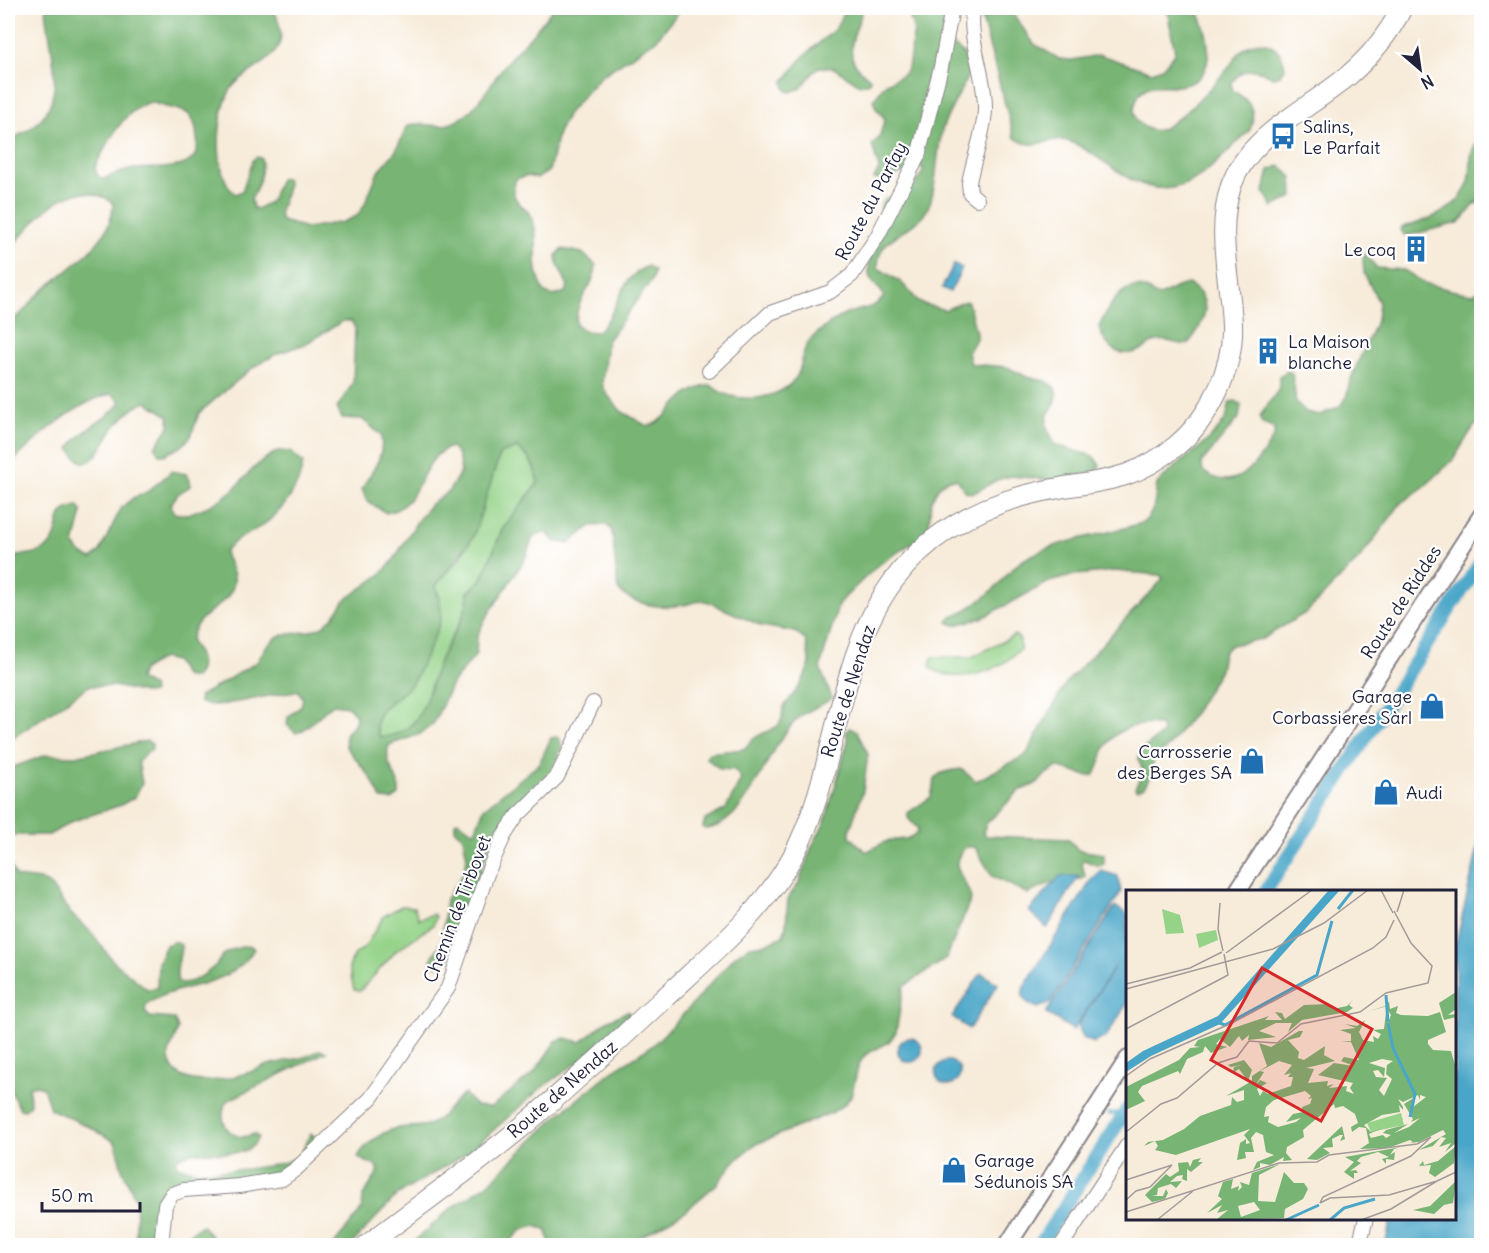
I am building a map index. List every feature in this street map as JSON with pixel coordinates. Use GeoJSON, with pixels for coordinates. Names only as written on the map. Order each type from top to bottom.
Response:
{"type":"FeatureCollection","features":[{"type":"Feature","properties":{"kind":"main road","name":"Route de Nendaz"},"geometry":{"type":"LineString","coordinates":[[366,1245],[548,1104],[716,950],[767,896],[785,870],[805,830],[853,664],[868,622],[896,578],[912,559],[942,533],[971,515],[999,503],[1040,492],[1122,478],[1151,464],[1178,445],[1192,429],[1216,394],[1230,345],[1232,323],[1223,236],[1224,217],[1233,180],[1249,155],[1266,138],[1364,61],[1387,34],[1402,8]]}},
{"type":"Feature","properties":{"kind":"street","name":"Route du Parfay"},"geometry":{"type":"LineString","coordinates":[[709,371],[770,313],[831,292],[852,275],[878,235],[918,156],[941,67],[952,8]]}},
{"type":"Feature","properties":{"kind":"street"},"geometry":{"type":"LineString","coordinates":[[973,8],[972,42],[983,89],[985,110],[969,183],[970,193],[977,199]]}},
{"type":"Feature","properties":{"kind":"street","name":"Route de Riddes"},"geometry":{"type":"LineString","coordinates":[[1238,890],[1482,515]]}},
{"type":"Feature","properties":{"kind":"street","name":"Chemin de Tirbovet"},"geometry":{"type":"LineString","coordinates":[[161,1245],[165,1204],[172,1194],[184,1190],[239,1186],[282,1179],[296,1169],[378,1090],[453,979],[480,891],[508,829],[517,816],[556,777],[593,704]]}},
{"type":"Feature","properties":{"kind":"street"},"geometry":{"type":"LineString","coordinates":[[1007,1245],[1126,1062]]}},
{"type":"Feature","properties":{"kind":"street"},"geometry":{"type":"LineString","coordinates":[[1061,1245],[1126,1147]]}},
{"type":"Feature","properties":{"kind":"street"},"geometry":{"type":"LineString","coordinates":[[1359,1245],[1365,1220]]}},
{"type":"Feature","properties":{"kind":"green space"},"geometry":{"type":"Polygon","coordinates":[[[46,8],[262,8],[276,14],[281,36],[277,49],[268,59],[239,80],[228,95],[220,124],[220,157],[228,185],[235,194],[242,191],[253,160],[257,157],[261,158],[260,180],[251,199],[253,208],[257,209],[270,202],[280,179],[286,178],[288,183],[279,215],[282,221],[307,228],[343,222],[357,216],[364,206],[378,172],[395,152],[408,125],[449,124],[468,113],[511,57],[553,8],[682,8],[656,40],[601,76],[569,112],[558,133],[549,171],[538,178],[526,176],[516,179],[514,188],[516,200],[532,217],[536,233],[538,274],[545,293],[554,296],[565,292],[568,286],[557,263],[556,255],[563,249],[582,253],[596,265],[595,273],[577,315],[576,324],[584,331],[597,332],[605,324],[624,287],[638,272],[648,266],[654,271],[652,280],[607,341],[602,384],[606,393],[621,411],[647,426],[656,423],[688,394],[711,385],[730,396],[742,398],[766,396],[787,387],[798,374],[806,346],[813,337],[840,317],[871,307],[884,296],[869,275],[872,254],[885,228],[880,211],[881,205],[893,195],[910,192],[924,170],[917,164],[890,178],[874,179],[879,169],[872,145],[879,138],[885,119],[873,100],[885,84],[904,74],[908,68],[914,31],[907,8],[952,8],[942,37],[967,58],[971,66],[970,70],[943,127],[932,197],[928,207],[923,216],[882,249],[878,268],[901,282],[920,303],[945,310],[965,301],[968,302],[977,337],[968,353],[971,364],[1007,367],[1027,377],[1046,381],[1054,387],[1057,393],[1055,404],[1048,414],[1046,425],[1055,445],[1093,456],[1100,465],[1097,471],[1061,481],[1011,476],[997,480],[974,493],[966,492],[957,479],[949,479],[940,485],[931,501],[929,526],[924,535],[878,565],[839,603],[820,668],[832,698],[804,714],[788,729],[757,781],[734,813],[721,824],[706,829],[703,827],[705,820],[726,809],[741,779],[735,770],[720,769],[706,758],[709,753],[744,749],[754,738],[778,726],[782,719],[783,708],[801,684],[810,664],[806,641],[795,632],[762,626],[706,601],[666,606],[630,599],[618,589],[612,531],[607,525],[591,526],[568,544],[554,541],[546,532],[533,537],[525,559],[484,621],[477,637],[476,655],[453,682],[433,724],[420,734],[389,745],[388,759],[399,788],[399,795],[392,800],[381,799],[371,778],[346,747],[345,734],[355,723],[356,715],[348,706],[333,704],[302,731],[296,733],[287,725],[288,717],[301,706],[303,698],[298,691],[217,705],[199,702],[200,696],[257,662],[265,648],[278,636],[310,631],[323,626],[333,617],[345,600],[380,575],[393,561],[418,520],[431,504],[449,491],[461,471],[458,455],[451,447],[441,452],[433,460],[414,492],[398,509],[386,513],[367,501],[362,489],[377,464],[381,451],[381,435],[362,419],[342,418],[337,408],[353,383],[355,328],[351,321],[343,321],[305,344],[276,354],[251,369],[199,413],[191,436],[181,447],[164,455],[159,454],[155,447],[169,427],[169,416],[147,402],[133,409],[121,420],[90,461],[83,462],[77,458],[70,448],[75,441],[121,402],[112,394],[84,404],[70,413],[8,466],[8,321],[21,313],[96,244],[111,219],[113,204],[97,195],[83,193],[70,195],[47,209],[8,250],[8,222],[12,216],[8,193],[8,141],[32,127],[44,115],[51,102],[54,71],[46,8]],[[152,102],[133,111],[118,128],[95,167],[97,175],[103,179],[129,170],[174,167],[192,159],[197,150],[197,138],[192,118],[183,111],[152,102]],[[517,448],[500,454],[473,538],[436,585],[441,613],[440,623],[410,686],[380,713],[377,728],[380,737],[402,731],[413,723],[423,708],[438,663],[462,618],[468,593],[482,579],[502,530],[538,483],[532,463],[517,448]]]}},
{"type":"Feature","properties":{"kind":"green space"},"geometry":{"type":"Polygon","coordinates":[[[845,8],[863,8],[851,51],[856,65],[870,79],[870,82],[860,85],[834,68],[818,67],[801,88],[790,92],[785,89],[784,81],[803,57],[836,28],[845,8]]]}},
{"type":"Feature","properties":{"kind":"green space"},"geometry":{"type":"Polygon","coordinates":[[[979,8],[1009,8],[1034,44],[1059,59],[1072,60],[1100,55],[1152,72],[1162,68],[1175,53],[1167,8],[1196,8],[1205,28],[1207,63],[1203,73],[1184,85],[1144,89],[1136,101],[1135,117],[1140,124],[1153,130],[1159,130],[1175,121],[1219,79],[1239,53],[1248,46],[1256,43],[1269,44],[1279,52],[1285,67],[1280,75],[1273,77],[1261,71],[1250,70],[1235,78],[1231,84],[1233,91],[1248,102],[1252,112],[1250,130],[1207,171],[1178,187],[1161,188],[1143,185],[1071,142],[1056,140],[1028,144],[1014,137],[979,8]]]}},
{"type":"Feature","properties":{"kind":"green space"},"geometry":{"type":"Polygon","coordinates":[[[1481,138],[1481,200],[1458,223],[1406,236],[1400,230],[1403,227],[1433,217],[1459,199],[1469,181],[1471,154],[1481,138]]]}},
{"type":"Feature","properties":{"kind":"green space"},"geometry":{"type":"Polygon","coordinates":[[[1280,166],[1292,177],[1293,197],[1273,207],[1264,192],[1269,170],[1280,166]]]}},
{"type":"Feature","properties":{"kind":"green space"},"geometry":{"type":"Polygon","coordinates":[[[1365,254],[1377,268],[1404,270],[1424,283],[1473,294],[1481,290],[1481,423],[1474,426],[1453,460],[1425,486],[1401,503],[1360,558],[1307,612],[1262,639],[1231,645],[1223,653],[1220,670],[1196,710],[1168,747],[1154,760],[1149,779],[1144,787],[1137,790],[1135,788],[1143,772],[1138,758],[1143,749],[1163,733],[1160,725],[1128,727],[1115,735],[1105,748],[1094,775],[1087,776],[1057,767],[1038,783],[1019,791],[986,824],[983,832],[986,836],[1069,839],[1078,850],[1104,854],[1104,864],[1099,866],[1084,860],[1082,863],[1085,877],[1082,879],[1050,883],[1028,894],[992,876],[975,847],[966,847],[957,860],[957,866],[971,899],[946,959],[904,986],[896,1032],[889,1042],[865,1055],[859,1064],[851,1096],[846,1103],[833,1112],[754,1145],[733,1163],[717,1184],[684,1212],[627,1245],[550,1245],[547,1231],[536,1226],[522,1230],[506,1245],[409,1246],[450,1209],[488,1184],[557,1116],[612,1071],[652,1046],[736,955],[750,946],[766,944],[783,936],[788,897],[798,885],[812,846],[825,822],[848,741],[846,732],[849,728],[857,731],[868,754],[863,791],[850,829],[850,836],[866,852],[887,841],[906,839],[917,834],[918,829],[908,818],[908,813],[931,797],[934,783],[941,773],[961,769],[976,781],[1026,755],[1066,683],[1163,579],[1160,575],[1115,571],[1075,575],[1049,582],[982,618],[955,625],[948,622],[950,618],[980,601],[1016,565],[1039,552],[1053,546],[1144,522],[1153,508],[1157,484],[1210,438],[1226,418],[1230,402],[1236,401],[1241,405],[1239,418],[1201,463],[1203,471],[1215,478],[1226,480],[1236,478],[1246,472],[1262,455],[1275,434],[1273,428],[1261,422],[1260,416],[1279,389],[1279,376],[1288,371],[1292,373],[1296,402],[1306,412],[1320,415],[1339,407],[1346,398],[1350,381],[1377,319],[1379,303],[1364,273],[1363,257],[1365,254]]]}},
{"type":"Feature","properties":{"kind":"green space"},"geometry":{"type":"Polygon","coordinates":[[[1188,284],[1197,290],[1205,305],[1199,329],[1188,344],[1157,341],[1136,352],[1122,353],[1110,347],[1106,342],[1099,327],[1110,306],[1121,293],[1135,287],[1160,296],[1188,284]]]}},
{"type":"Feature","properties":{"kind":"green space"},"geometry":{"type":"Polygon","coordinates":[[[517,448],[532,463],[538,483],[502,530],[482,579],[468,592],[462,618],[438,663],[423,708],[413,723],[402,731],[380,737],[377,727],[382,710],[412,682],[423,659],[440,605],[436,585],[462,556],[500,454],[517,448]]]}},
{"type":"Feature","properties":{"kind":"green space"},"geometry":{"type":"Polygon","coordinates":[[[278,451],[291,452],[303,463],[298,481],[289,498],[277,513],[263,525],[233,543],[225,552],[234,575],[234,583],[231,592],[197,624],[193,632],[191,642],[199,655],[201,664],[195,678],[184,676],[175,661],[162,658],[143,670],[139,678],[152,686],[153,692],[149,694],[114,686],[89,686],[8,741],[8,558],[44,550],[53,541],[60,516],[64,511],[79,506],[82,512],[74,545],[80,553],[92,559],[100,551],[121,508],[133,498],[147,492],[172,471],[186,474],[190,480],[190,486],[178,494],[170,505],[174,513],[188,514],[224,497],[257,465],[278,451]]]}},
{"type":"Feature","properties":{"kind":"green space"},"geometry":{"type":"Polygon","coordinates":[[[1015,635],[1020,640],[1020,649],[990,670],[966,676],[954,676],[931,668],[930,663],[933,657],[972,657],[1015,635]]]}},
{"type":"Feature","properties":{"kind":"green space"},"geometry":{"type":"Polygon","coordinates":[[[557,737],[562,748],[550,776],[496,828],[450,957],[439,966],[434,965],[431,960],[442,940],[446,899],[463,874],[467,858],[463,837],[455,829],[455,822],[458,821],[475,831],[484,808],[539,764],[551,738],[557,737]]]}},
{"type":"Feature","properties":{"kind":"green space"},"geometry":{"type":"Polygon","coordinates":[[[147,741],[152,744],[152,749],[138,761],[142,783],[135,797],[121,805],[73,821],[49,835],[8,835],[8,769],[46,755],[75,756],[147,741]]]}},
{"type":"Feature","properties":{"kind":"green space"},"geometry":{"type":"Polygon","coordinates":[[[8,861],[16,877],[40,880],[50,885],[72,915],[92,933],[113,961],[147,989],[157,988],[158,963],[166,945],[175,941],[181,945],[177,977],[178,982],[183,983],[203,975],[230,951],[248,946],[254,949],[232,972],[218,979],[159,997],[146,1005],[145,1012],[150,1017],[174,1019],[178,1028],[169,1052],[172,1067],[180,1075],[190,1079],[215,1080],[229,1078],[270,1064],[305,1057],[319,1050],[326,1052],[227,1101],[223,1116],[227,1129],[238,1136],[246,1137],[254,1134],[258,1137],[253,1146],[234,1153],[197,1152],[176,1160],[177,1165],[201,1170],[237,1170],[273,1165],[297,1157],[311,1134],[316,1137],[316,1144],[303,1158],[289,1170],[276,1176],[180,1184],[167,1191],[155,1245],[136,1245],[136,1201],[122,1169],[115,1142],[88,1126],[50,1109],[43,1087],[37,1085],[29,1087],[30,1104],[25,1110],[20,1109],[8,1086],[8,861]]]}},
{"type":"Feature","properties":{"kind":"green space"},"geometry":{"type":"Polygon","coordinates":[[[401,906],[414,907],[419,919],[433,914],[436,917],[433,925],[397,950],[360,991],[354,990],[349,968],[353,956],[365,947],[384,916],[401,906]]]}},
{"type":"Feature","properties":{"kind":"green space"},"geometry":{"type":"Polygon","coordinates":[[[628,1011],[631,1016],[584,1058],[540,1089],[469,1152],[397,1195],[351,1245],[333,1246],[362,1209],[363,1196],[379,1171],[376,1166],[358,1158],[372,1141],[393,1129],[421,1126],[436,1121],[465,1094],[476,1106],[491,1107],[534,1073],[556,1041],[565,1038],[581,1042],[607,1021],[628,1011]]]}},
{"type":"Feature","properties":{"kind":"green space"},"geometry":{"type":"Polygon","coordinates":[[[202,1225],[218,1245],[195,1245],[190,1242],[174,1245],[202,1225]]]}},
{"type":"Feature","properties":{"kind":"water"},"geometry":{"type":"Polygon","coordinates":[[[954,264],[962,268],[950,292],[942,288],[954,264]]]}},
{"type":"Feature","properties":{"kind":"water"},"geometry":{"type":"Polygon","coordinates":[[[1481,835],[1481,1245],[1385,1245],[1391,1220],[1456,1220],[1456,943],[1481,835]]]}},
{"type":"Feature","properties":{"kind":"water"},"geometry":{"type":"Polygon","coordinates":[[[1101,871],[1118,876],[1121,892],[1050,1003],[1038,1008],[1031,1005],[1024,998],[1024,987],[1092,879],[1101,871]]]}},
{"type":"Feature","properties":{"kind":"water"},"geometry":{"type":"Polygon","coordinates":[[[1060,876],[1079,876],[1047,928],[1029,911],[1060,876]]]}},
{"type":"Feature","properties":{"kind":"water"},"geometry":{"type":"Polygon","coordinates":[[[1115,906],[1126,913],[1126,1006],[1106,1037],[1094,1043],[1083,1038],[1078,1025],[1115,966],[1073,1030],[1046,1013],[1115,906]]]}},
{"type":"Feature","properties":{"kind":"water"},"geometry":{"type":"Polygon","coordinates":[[[981,973],[998,984],[969,1029],[952,1017],[981,973]]]}},
{"type":"Feature","properties":{"kind":"water"},"geometry":{"type":"Polygon","coordinates":[[[910,1038],[919,1041],[922,1050],[919,1059],[910,1062],[901,1059],[898,1050],[901,1041],[910,1038]]]}},
{"type":"Feature","properties":{"kind":"water"},"geometry":{"type":"Polygon","coordinates":[[[948,1061],[957,1064],[960,1073],[957,1082],[948,1085],[939,1082],[936,1073],[939,1064],[948,1061]]]}},
{"type":"Feature","properties":{"kind":"waterway"},"geometry":{"type":"LineString","coordinates":[[1266,890],[1482,560]]}},
{"type":"Feature","properties":{"kind":"waterway"},"geometry":{"type":"LineString","coordinates":[[1039,1246],[1126,1111]]}},
{"type":"Feature","properties":{"kind":"waterway"},"geometry":{"type":"LineString","coordinates":[[1109,1114],[1125,1112]]}},
{"type":"Feature","properties":{"kind":"place","name":"Salins, Le Parfait"},"geometry":{"type":"Point","coordinates":[1283,136]}},
{"type":"Feature","properties":{"kind":"place","name":"Le coq"},"geometry":{"type":"Point","coordinates":[1416,249]}},
{"type":"Feature","properties":{"kind":"place","name":"La Maison blanche"},"geometry":{"type":"Point","coordinates":[1268,351]}},
{"type":"Feature","properties":{"kind":"place","name":"Garage Corbassieres Sàrl"},"geometry":{"type":"Point","coordinates":[1432,706]}},
{"type":"Feature","properties":{"kind":"place","name":"Carrosserie des Berges SA"},"geometry":{"type":"Point","coordinates":[1252,761]}},
{"type":"Feature","properties":{"kind":"place","name":"Audi"},"geometry":{"type":"Point","coordinates":[1386,792]}},
{"type":"Feature","properties":{"kind":"place","name":"Garage Sédunois SA"},"geometry":{"type":"Point","coordinates":[954,1170]}}]}
